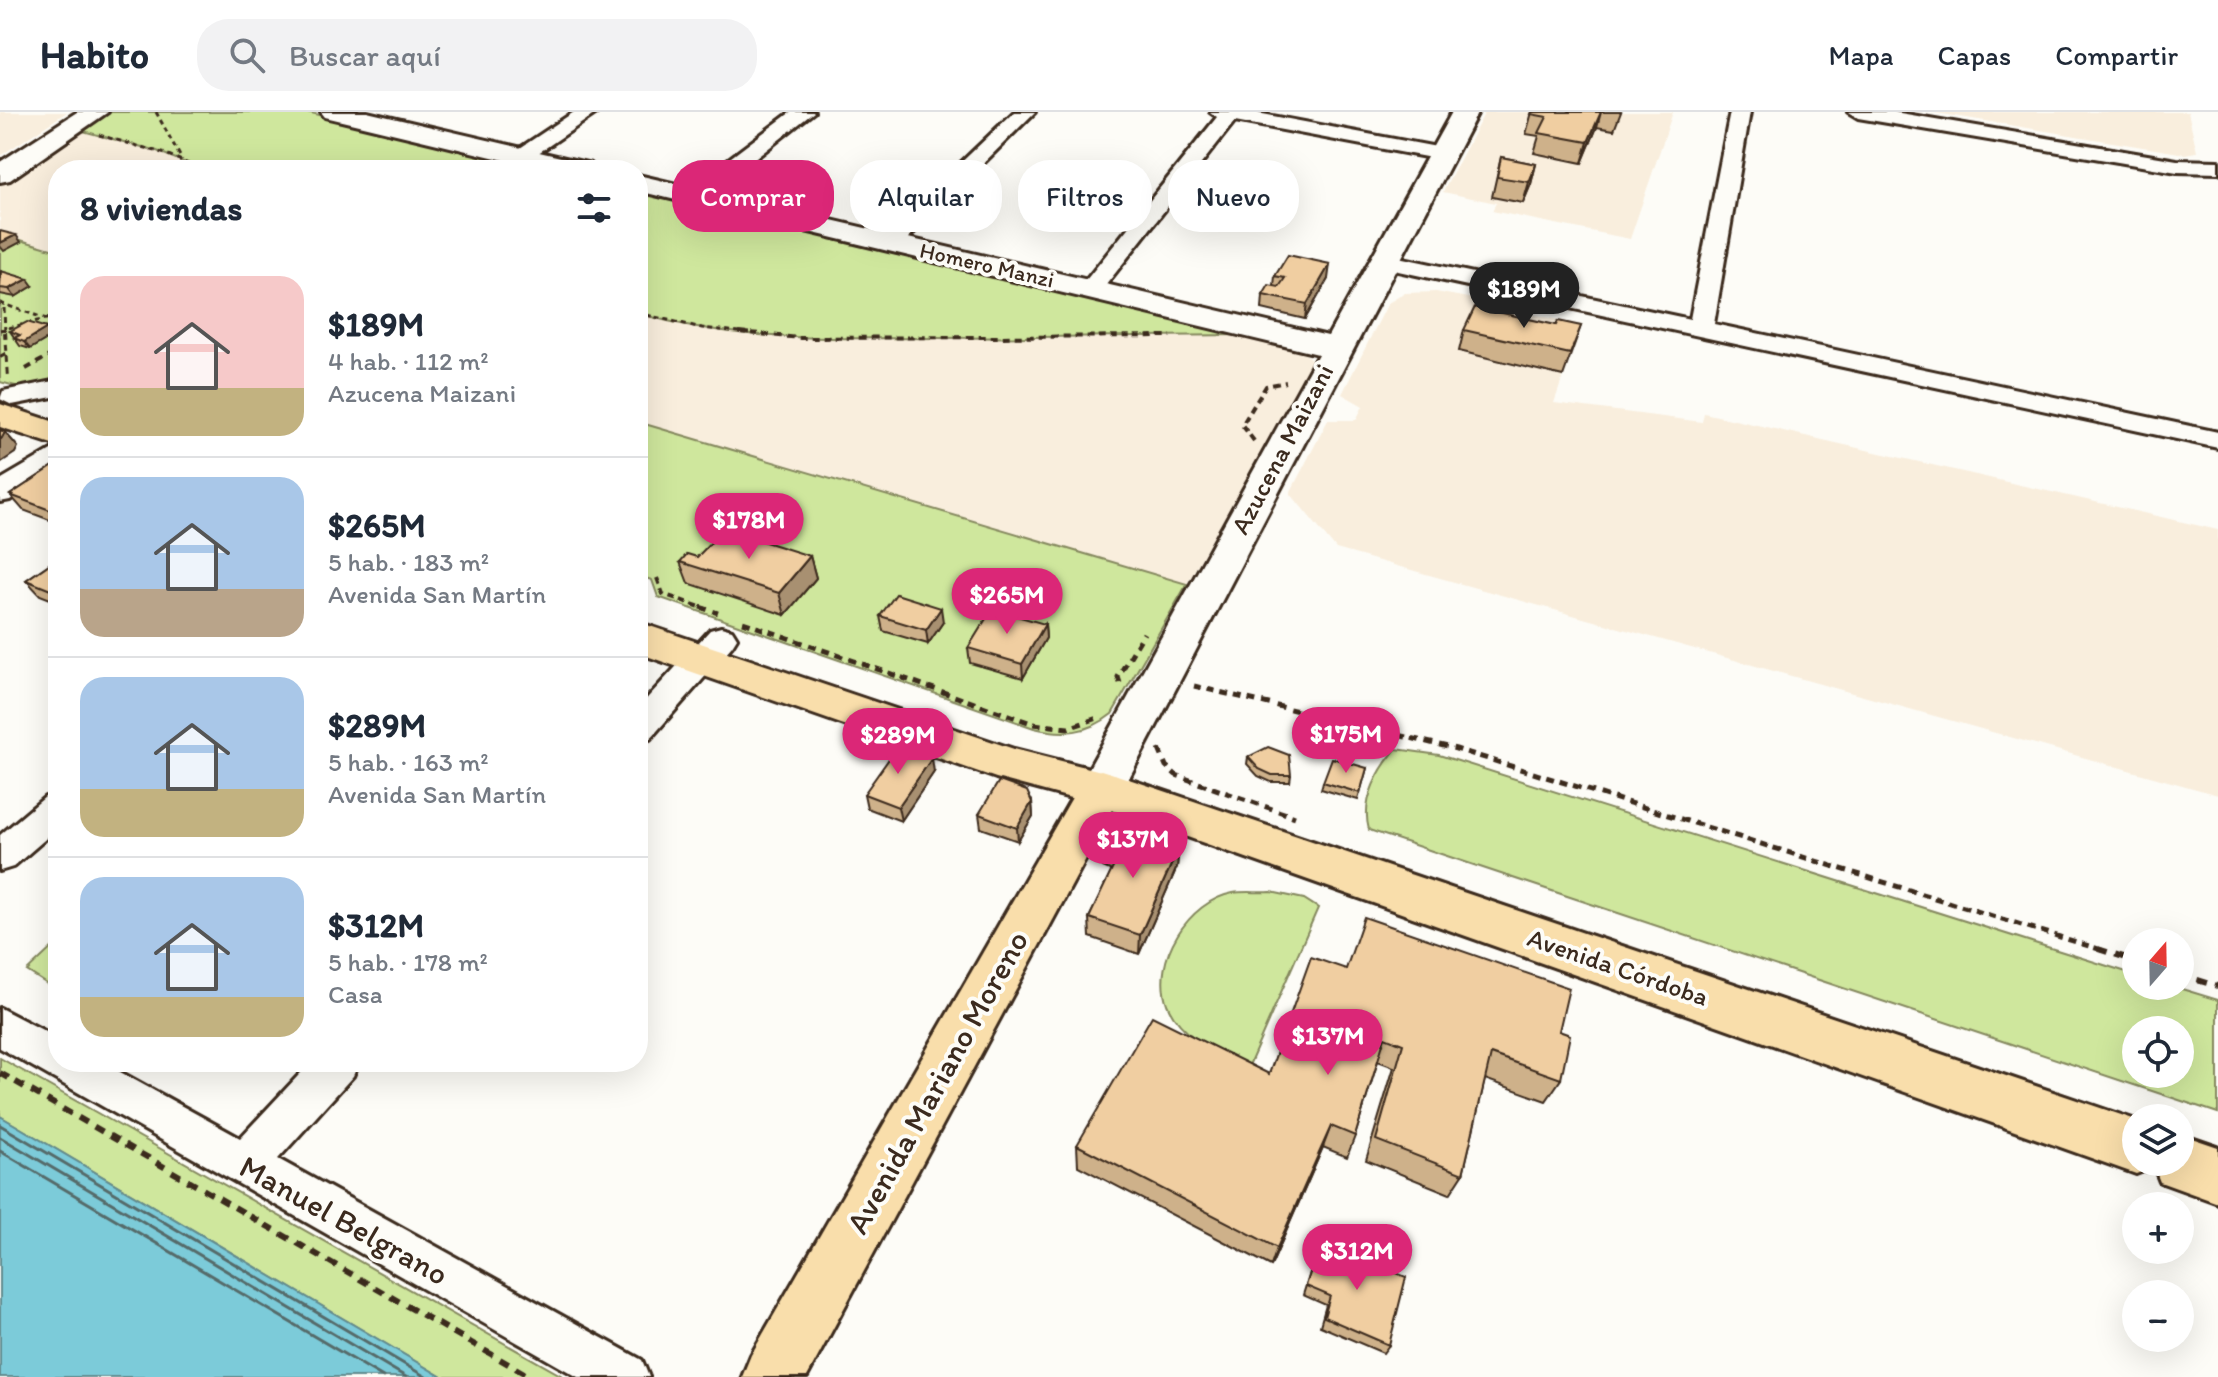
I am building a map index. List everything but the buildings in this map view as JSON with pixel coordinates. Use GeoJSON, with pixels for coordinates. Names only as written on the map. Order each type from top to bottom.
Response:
{"type":"FeatureCollection","features":[{"type":"Feature","properties":{"kind":"main road"},"geometry":{"type":"LineString","coordinates":[[334,112],[538,160]]}},
{"type":"Feature","properties":{"kind":"main road","name":"Azucena Maizani"},"geometry":{"type":"LineString","coordinates":[[1101,788],[1465,112]]}},
{"type":"Feature","properties":{"kind":"main road"},"geometry":{"type":"LineString","coordinates":[[0,163],[88,119]]}},
{"type":"Feature","properties":{"kind":"main road"},"geometry":{"type":"LineString","coordinates":[[0,174],[88,119]]}},
{"type":"Feature","properties":{"kind":"main road","name":"Homero Manzi"},"geometry":{"type":"LineString","coordinates":[[648,185],[672,191]]}},
{"type":"Feature","properties":{"kind":"main road","name":"Homero Manzi"},"geometry":{"type":"LineString","coordinates":[[834,230],[1336,348]]}},
{"type":"Feature","properties":{"kind":"main road"},"geometry":{"type":"LineString","coordinates":[[4,402],[48,410]]}},
{"type":"Feature","properties":{"kind":"main road"},"geometry":{"type":"LineString","coordinates":[[4,402],[48,429]]}},
{"type":"Feature","properties":{"kind":"main road"},"geometry":{"type":"LineString","coordinates":[[648,594],[721,633]]}},
{"type":"Feature","properties":{"kind":"main road"},"geometry":{"type":"LineString","coordinates":[[648,637],[721,633]]}},
{"type":"Feature","properties":{"kind":"main road","name":"Avenida Córdoba"},"geometry":{"type":"LineString","coordinates":[[721,633],[1012,766],[1101,788],[2122,1142]]}},
{"type":"Feature","properties":{"kind":"main road","name":"Avenida Mariano Moreno"},"geometry":{"type":"LineString","coordinates":[[773,1377],[1101,788]]}},
{"type":"Feature","properties":{"kind":"main road"},"geometry":{"type":"LineString","coordinates":[[2194,1167],[2218,1175]]}},
{"type":"Feature","properties":{"kind":"street"},"geometry":{"type":"LineString","coordinates":[[521,156],[588,112]]}},
{"type":"Feature","properties":{"kind":"street"},"geometry":{"type":"LineString","coordinates":[[741,160],[804,112]]}},
{"type":"Feature","properties":{"kind":"street"},"geometry":{"type":"LineString","coordinates":[[890,243],[1025,112]]}},
{"type":"Feature","properties":{"kind":"street"},"geometry":{"type":"LineString","coordinates":[[1701,329],[1740,112]]}},
{"type":"Feature","properties":{"kind":"street"},"geometry":{"type":"LineString","coordinates":[[1858,112],[2177,166],[2218,167]]}},
{"type":"Feature","properties":{"kind":"street"},"geometry":{"type":"LineString","coordinates":[[1233,115],[1442,154]]}},
{"type":"Feature","properties":{"kind":"street"},"geometry":{"type":"LineString","coordinates":[[1103,293],[1140,264],[1233,115]]}},
{"type":"Feature","properties":{"kind":"street"},"geometry":{"type":"LineString","coordinates":[[1103,293],[1233,115]]}},
{"type":"Feature","properties":{"kind":"street"},"geometry":{"type":"LineString","coordinates":[[1384,261],[2218,440]]}},
{"type":"Feature","properties":{"kind":"street"},"geometry":{"type":"LineString","coordinates":[[4,402],[48,391]]}},
{"type":"Feature","properties":{"kind":"street"},"geometry":{"type":"LineString","coordinates":[[0,493],[48,462]]}},
{"type":"Feature","properties":{"kind":"street"},"geometry":{"type":"LineString","coordinates":[[648,718],[721,633]]}},
{"type":"Feature","properties":{"kind":"street"},"geometry":{"type":"LineString","coordinates":[[0,856],[48,815]]}},
{"type":"Feature","properties":{"kind":"street","name":"Manuel Belgrano"},"geometry":{"type":"LineString","coordinates":[[0,1027],[48,1054]]}},
{"type":"Feature","properties":{"kind":"street","name":"Manuel Belgrano"},"geometry":{"type":"LineString","coordinates":[[80,1072],[625,1377]]}},
{"type":"Feature","properties":{"kind":"street"},"geometry":{"type":"LineString","coordinates":[[245,1164],[329,1072]]}},
{"type":"Feature","properties":{"kind":"path"},"geometry":{"type":"LineString","coordinates":[[156,112],[182,160]]}},
{"type":"Feature","properties":{"kind":"path"},"geometry":{"type":"LineString","coordinates":[[88,119],[179,160]]}},
{"type":"Feature","properties":{"kind":"path"},"geometry":{"type":"LineString","coordinates":[[46,319],[3,306],[8,380],[48,357]]}},
{"type":"Feature","properties":{"kind":"path"},"geometry":{"type":"LineString","coordinates":[[648,315],[702,328],[800,338],[1176,336]]}},
{"type":"Feature","properties":{"kind":"path"},"geometry":{"type":"LineString","coordinates":[[3,329],[46,319]]}},
{"type":"Feature","properties":{"kind":"path"},"geometry":{"type":"LineString","coordinates":[[0,357],[7,353]]}},
{"type":"Feature","properties":{"kind":"path"},"geometry":{"type":"LineString","coordinates":[[1255,442],[1242,425],[1266,386],[1289,381]]}},
{"type":"Feature","properties":{"kind":"path"},"geometry":{"type":"LineString","coordinates":[[648,594],[663,594],[721,633],[1044,726],[1078,727],[1106,713]]}},
{"type":"Feature","properties":{"kind":"path"},"geometry":{"type":"LineString","coordinates":[[1122,691],[1118,677],[1147,626]]}},
{"type":"Feature","properties":{"kind":"path"},"geometry":{"type":"LineString","coordinates":[[1193,685],[1456,749],[2122,957]]}},
{"type":"Feature","properties":{"kind":"path"},"geometry":{"type":"LineString","coordinates":[[1160,735],[1158,747],[1166,766],[1176,775],[1308,821]]}},
{"type":"Feature","properties":{"kind":"path"},"geometry":{"type":"LineString","coordinates":[[2194,979],[2218,986]]}},
{"type":"Feature","properties":{"kind":"path"},"geometry":{"type":"LineString","coordinates":[[0,1073],[531,1377]]}},
{"type":"Feature","properties":{"kind":"shaded area"},"geometry":{"type":"Polygon","coordinates":[[[0,112],[67,112],[0,156],[0,112]]]}},
{"type":"Feature","properties":{"kind":"shaded area"},"geometry":{"type":"Polygon","coordinates":[[[1485,112],[1673,112],[1630,239],[1492,211],[1496,203],[1443,192],[1485,112]]]}},
{"type":"Feature","properties":{"kind":"shaded area"},"geometry":{"type":"Polygon","coordinates":[[[1930,112],[2188,112],[2197,152],[2185,154],[1930,112]]]}},
{"type":"Feature","properties":{"kind":"shaded area"},"geometry":{"type":"Polygon","coordinates":[[[76,129],[157,151],[178,160],[48,160],[48,248],[0,234],[0,181],[76,129]]]}},
{"type":"Feature","properties":{"kind":"shaded area"},"geometry":{"type":"Polygon","coordinates":[[[1436,292],[1521,308],[1528,313],[1581,325],[1554,403],[1702,422],[1704,413],[2218,530],[2218,795],[1336,549],[1290,493],[1328,420],[1356,420],[1363,406],[1342,394],[1388,303],[1405,293],[1436,292]]]}},
{"type":"Feature","properties":{"kind":"shaded area"},"geometry":{"type":"Polygon","coordinates":[[[648,315],[702,328],[800,338],[1245,335],[1301,350],[1313,361],[1187,584],[648,425],[648,315]]]}},
{"type":"Feature","properties":{"kind":"green space"},"geometry":{"type":"Polygon","coordinates":[[[102,112],[307,112],[509,160],[178,160],[157,151],[76,129],[102,112]]]}},
{"type":"Feature","properties":{"kind":"green space"},"geometry":{"type":"Polygon","coordinates":[[[648,193],[672,199],[672,232],[811,232],[1245,335],[826,338],[712,330],[648,316],[648,193]]]}},
{"type":"Feature","properties":{"kind":"green space"},"geometry":{"type":"Polygon","coordinates":[[[0,234],[48,248],[48,384],[23,388],[0,382],[0,234]]]}},
{"type":"Feature","properties":{"kind":"green space"},"geometry":{"type":"Polygon","coordinates":[[[648,425],[1187,584],[1112,714],[1084,729],[1055,732],[1034,728],[658,597],[652,580],[648,579],[648,425]]]}},
{"type":"Feature","properties":{"kind":"green space"},"geometry":{"type":"Polygon","coordinates":[[[1396,749],[1439,755],[2122,971],[2122,1000],[2194,1000],[2194,993],[2218,1000],[2218,1113],[2143,1088],[2194,1088],[2194,1016],[2122,1016],[2122,1081],[1369,830],[1367,808],[1377,777],[1396,749]]]}},
{"type":"Feature","properties":{"kind":"green space"},"geometry":{"type":"Polygon","coordinates":[[[1271,892],[1304,899],[1318,908],[1247,1070],[1201,1043],[1181,1026],[1167,1004],[1163,987],[1164,969],[1178,935],[1202,908],[1217,898],[1233,893],[1271,892]]]}},
{"type":"Feature","properties":{"kind":"green space"},"geometry":{"type":"Polygon","coordinates":[[[48,951],[48,985],[27,971],[48,951]]]}},
{"type":"Feature","properties":{"kind":"green space"},"geometry":{"type":"Polygon","coordinates":[[[0,1058],[564,1377],[442,1377],[0,1116],[0,1058]]]}},
{"type":"Feature","properties":{"kind":"water"},"geometry":{"type":"Polygon","coordinates":[[[0,1116],[442,1377],[0,1377],[0,1116]]]}}]}
